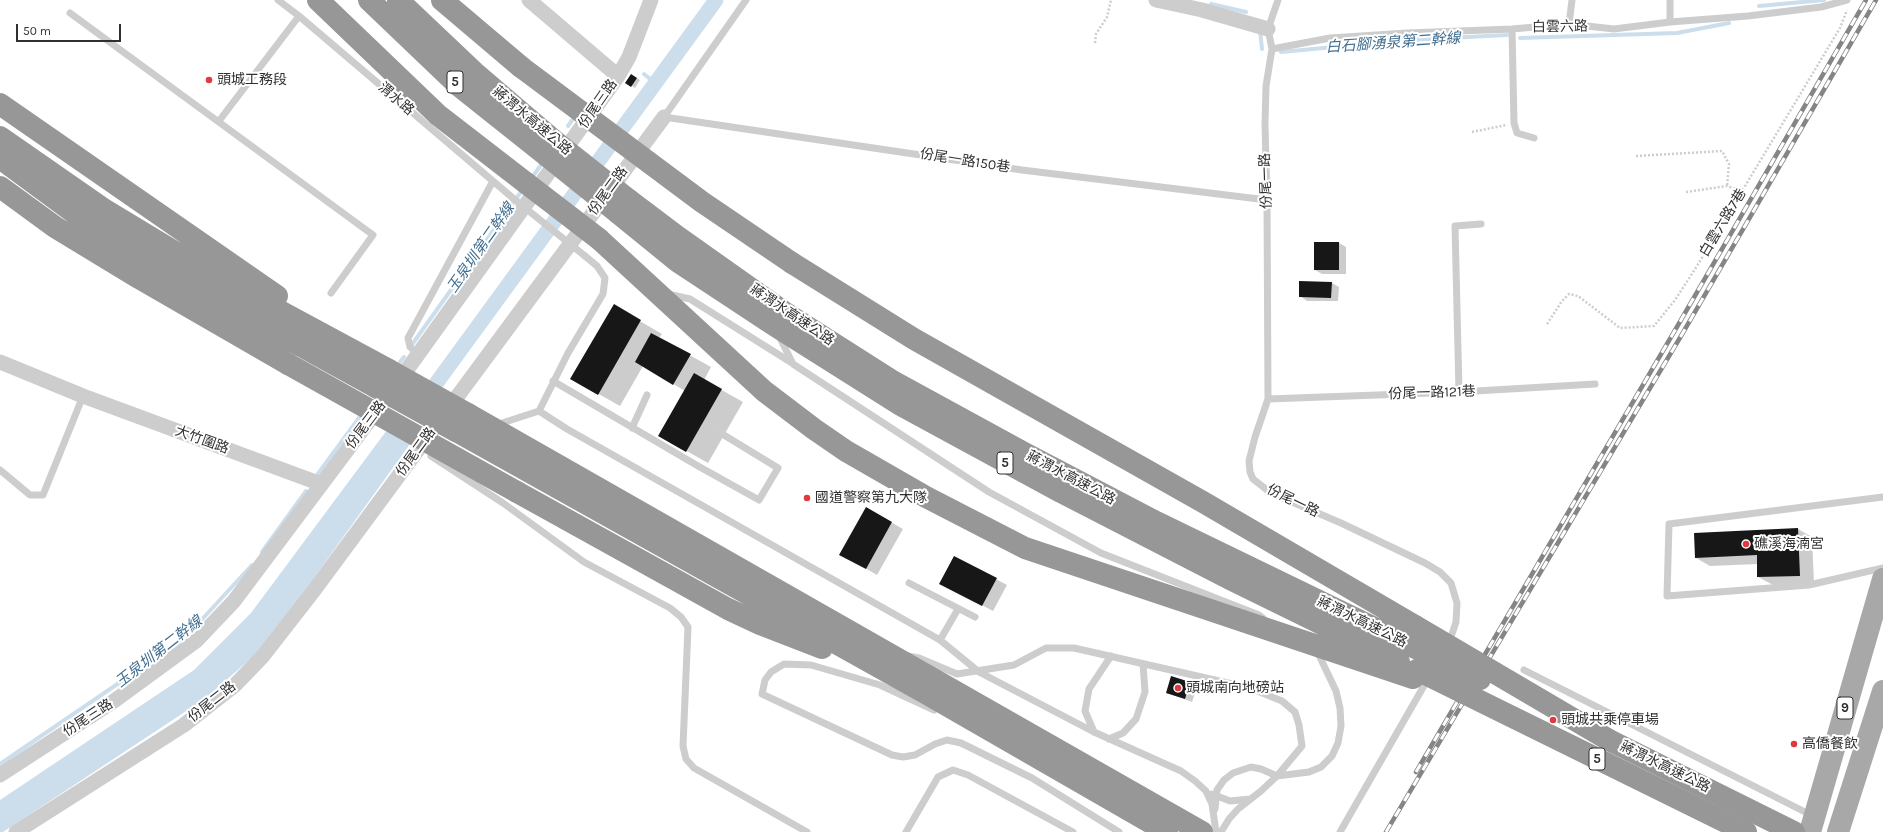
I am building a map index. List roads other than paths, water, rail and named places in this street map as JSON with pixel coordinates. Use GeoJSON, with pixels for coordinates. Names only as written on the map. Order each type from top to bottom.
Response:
{"type":"FeatureCollection","features":[{"type":"Feature","properties":{"kind":"highway"},"geometry":{"type":"LineString","coordinates":[[318,0],[520,191],[598,239],[658,292],[764,391],[846,451],[926,498],[1025,548],[1314,646],[1419,667]]}},
{"type":"Feature","properties":{"kind":"highway","name":"蔣渭水高速公路"},"geometry":{"type":"LineString","coordinates":[[369,0],[459,86],[552,150],[623,207],[677,260],[774,325],[899,404],[977,448],[1230,579],[1419,667],[1609,740],[1794,832]]}},
{"type":"Feature","properties":{"kind":"highway","name":"蔣渭水高速公路"},"geometry":{"type":"LineString","coordinates":[[398,0],[474,72],[552,150]]}},
{"type":"Feature","properties":{"kind":"highway"},"geometry":{"type":"LineString","coordinates":[[442,0],[521,67],[702,202],[792,263],[914,339],[1203,502],[1609,740]]}},
{"type":"Feature","properties":{"kind":"highway"},"geometry":{"type":"LineString","coordinates":[[451,0],[521,67]]}},
{"type":"Feature","properties":{"kind":"highway"},"geometry":{"type":"LineString","coordinates":[[0,104],[369,359]]}},
{"type":"Feature","properties":{"kind":"highway"},"geometry":{"type":"LineString","coordinates":[[0,108],[59,179]]}},
{"type":"Feature","properties":{"kind":"highway"},"geometry":{"type":"LineString","coordinates":[[0,137],[105,210],[212,274],[389,370],[462,423],[1167,832]]}},
{"type":"Feature","properties":{"kind":"highway"},"geometry":{"type":"LineString","coordinates":[[0,158],[107,237],[145,260],[376,387],[462,423],[491,426],[886,651],[1208,825]]}},
{"type":"Feature","properties":{"kind":"highway"},"geometry":{"type":"LineString","coordinates":[[0,187],[55,227],[145,282],[288,364],[728,609],[760,624],[845,657],[927,694]]}},
{"type":"Feature","properties":{"kind":"highway","name":"蔣渭水高速公路"},"geometry":{"type":"LineString","coordinates":[[623,207],[678,237],[784,312],[894,382],[1024,453],[1156,522],[1419,667],[1448,686],[1746,832]]}},
{"type":"Feature","properties":{"kind":"main road","name":"9"},"geometry":{"type":"LineString","coordinates":[[1811,824],[1883,577]]}},
{"type":"Feature","properties":{"kind":"main road","name":"9"},"geometry":{"type":"LineString","coordinates":[[1840,831],[1874,732],[1883,691]]}},
{"type":"Feature","properties":{"kind":"street"},"geometry":{"type":"LineString","coordinates":[[529,0],[618,76]]}},
{"type":"Feature","properties":{"kind":"street","name":"份尾三路"},"geometry":{"type":"LineString","coordinates":[[0,775],[114,701],[196,641],[234,601],[419,355],[618,76],[629,57],[650,0]]}},
{"type":"Feature","properties":{"kind":"street"},"geometry":{"type":"LineString","coordinates":[[1156,0],[1202,10],[1268,29]]}},
{"type":"Feature","properties":{"kind":"street","name":"份尾二路"},"geometry":{"type":"LineString","coordinates":[[16,832],[184,725],[236,686],[263,656],[312,593],[664,116]]}},
{"type":"Feature","properties":{"kind":"street","name":"大竹圍路"},"geometry":{"type":"LineString","coordinates":[[0,362],[83,396],[321,484]]}},
{"type":"Feature","properties":{"kind":"lane","name":"渭水路"},"geometry":{"type":"LineString","coordinates":[[278,0],[299,16],[492,181],[520,191],[602,272],[606,278],[606,286],[603,294],[579,333],[539,410]]}},
{"type":"Feature","properties":{"kind":"lane","name":"份尾二路"},"geometry":{"type":"LineString","coordinates":[[664,116],[746,0]]}},
{"type":"Feature","properties":{"kind":"lane"},"geometry":{"type":"LineString","coordinates":[[1268,29],[1278,0]]}},
{"type":"Feature","properties":{"kind":"lane"},"geometry":{"type":"LineString","coordinates":[[1569,24],[1572,0]]}},
{"type":"Feature","properties":{"kind":"lane"},"geometry":{"type":"LineString","coordinates":[[1670,0],[1670,22]]}},
{"type":"Feature","properties":{"kind":"lane","name":"白雲六路"},"geometry":{"type":"LineString","coordinates":[[1272,49],[1330,38],[1451,30],[1512,29],[1569,24],[1614,29],[1848,4]]}},
{"type":"Feature","properties":{"kind":"lane"},"geometry":{"type":"LineString","coordinates":[[70,13],[373,235],[331,293]]}},
{"type":"Feature","properties":{"kind":"lane"},"geometry":{"type":"LineString","coordinates":[[219,121],[299,16]]}},
{"type":"Feature","properties":{"kind":"lane","name":"份尾一路"},"geometry":{"type":"LineString","coordinates":[[1268,29],[1272,49],[1266,86],[1265,124],[1268,399],[1255,436],[1249,461],[1250,472],[1253,479],[1271,493],[1341,523],[1440,572],[1451,583],[1457,604],[1456,622],[1451,640],[1340,832]]}},
{"type":"Feature","properties":{"kind":"lane"},"geometry":{"type":"LineString","coordinates":[[1512,29],[1514,123],[1517,133],[1534,138]]}},
{"type":"Feature","properties":{"kind":"lane","name":"份尾一路150巷"},"geometry":{"type":"LineString","coordinates":[[664,116],[1022,170],[1267,200]]}},
{"type":"Feature","properties":{"kind":"lane"},"geometry":{"type":"LineString","coordinates":[[419,355],[410,347],[408,338],[492,181]]}},
{"type":"Feature","properties":{"kind":"lane"},"geometry":{"type":"LineString","coordinates":[[1459,392],[1455,226],[1481,224]]}},
{"type":"Feature","properties":{"kind":"lane"},"geometry":{"type":"LineString","coordinates":[[658,292],[690,299],[990,492],[1101,553],[1259,615],[1282,635]]}},
{"type":"Feature","properties":{"kind":"lane"},"geometry":{"type":"LineString","coordinates":[[774,325],[793,364]]}},
{"type":"Feature","properties":{"kind":"lane"},"geometry":{"type":"LineString","coordinates":[[553,381],[759,500],[778,468],[714,429]]}},
{"type":"Feature","properties":{"kind":"lane","name":"份尾一路121巷"},"geometry":{"type":"LineString","coordinates":[[1268,399],[1459,392],[1595,384]]}},
{"type":"Feature","properties":{"kind":"lane"},"geometry":{"type":"LineString","coordinates":[[632,428],[647,395]]}},
{"type":"Feature","properties":{"kind":"lane"},"geometry":{"type":"LineString","coordinates":[[0,470],[30,495],[43,495],[83,396]]}},
{"type":"Feature","properties":{"kind":"lane"},"geometry":{"type":"LineString","coordinates":[[491,426],[539,410],[567,429],[940,640],[979,672],[1094,732],[1180,771],[1206,791],[1216,796],[1230,801],[1252,798]]}},
{"type":"Feature","properties":{"kind":"lane"},"geometry":{"type":"LineString","coordinates":[[419,449],[504,503],[584,562],[670,608],[682,617],[688,627],[683,746],[686,759],[694,768],[807,832]]}},
{"type":"Feature","properties":{"kind":"lane"},"geometry":{"type":"LineString","coordinates":[[1883,497],[1669,524],[1667,596],[1809,585],[1883,577]]}},
{"type":"Feature","properties":{"kind":"lane"},"geometry":{"type":"LineString","coordinates":[[909,583],[975,617]]}},
{"type":"Feature","properties":{"kind":"lane"},"geometry":{"type":"LineString","coordinates":[[940,640],[958,609]]}},
{"type":"Feature","properties":{"kind":"lane"},"geometry":{"type":"LineString","coordinates":[[1208,825],[1217,790],[1224,780],[1233,773],[1241,769],[1251,767],[1261,768],[1277,776],[1309,772],[1321,767],[1332,756],[1338,743],[1341,726],[1340,708],[1336,691],[1314,646]]}},
{"type":"Feature","properties":{"kind":"lane"},"geometry":{"type":"LineString","coordinates":[[886,651],[919,658],[957,674],[1014,666],[1046,648],[1074,648],[1250,688],[1282,701],[1295,712],[1299,725],[1302,746],[1277,776],[1238,809],[1229,819],[1221,832]]}},
{"type":"Feature","properties":{"kind":"lane"},"geometry":{"type":"LineString","coordinates":[[1094,732],[1085,711],[1089,689],[1111,656]]}},
{"type":"Feature","properties":{"kind":"lane"},"geometry":{"type":"LineString","coordinates":[[944,714],[880,685],[811,665],[784,664],[772,672],[765,680],[762,694],[892,755],[903,757],[915,755],[935,744],[947,740],[961,743],[1032,778],[1119,832]]}},
{"type":"Feature","properties":{"kind":"lane"},"geometry":{"type":"LineString","coordinates":[[1109,739],[1123,733],[1136,718],[1145,692],[1143,664]]}},
{"type":"Feature","properties":{"kind":"lane"},"geometry":{"type":"LineString","coordinates":[[1524,670],[1811,824]]}},
{"type":"Feature","properties":{"kind":"lane"},"geometry":{"type":"LineString","coordinates":[[965,725],[1066,773]]}},
{"type":"Feature","properties":{"kind":"lane"},"geometry":{"type":"LineString","coordinates":[[906,832],[938,777],[953,770],[968,775],[1073,832]]}},
{"type":"Feature","properties":{"kind":"lane"},"geometry":{"type":"LineString","coordinates":[[1206,791],[1208,825],[1216,832]]}},
{"type":"Feature","properties":{"kind":"water"},"geometry":{"type":"Polygon","coordinates":[[[387,430],[410,444],[298,600],[258,652],[206,698],[3,832],[0,832],[0,800],[194,670],[251,613],[387,430]]]}},
{"type":"Feature","properties":{"kind":"waterway"},"geometry":{"type":"LineString","coordinates":[[424,400],[716,0]]}},
{"type":"Feature","properties":{"kind":"waterway","name":"白石腳湧泉第二幹線"},"geometry":{"type":"LineString","coordinates":[[1759,6],[1824,0]]}},
{"type":"Feature","properties":{"kind":"waterway","name":"白石腳湧泉第二幹線"},"geometry":{"type":"LineString","coordinates":[[1211,4],[1246,12]]}},
{"type":"Feature","properties":{"kind":"waterway","name":"白石腳湧泉第二幹線"},"geometry":{"type":"LineString","coordinates":[[1520,38],[1677,33],[1729,23]]}},
{"type":"Feature","properties":{"kind":"waterway","name":"白石腳湧泉第二幹線"},"geometry":{"type":"LineString","coordinates":[[1260,30],[1262,49]]}},
{"type":"Feature","properties":{"kind":"waterway","name":"白石腳湧泉第二幹線"},"geometry":{"type":"LineString","coordinates":[[1281,52],[1410,40],[1507,35]]}},
{"type":"Feature","properties":{"kind":"waterway"},"geometry":{"type":"LineString","coordinates":[[644,74],[655,83]]}},
{"type":"Feature","properties":{"kind":"waterway","name":"玉泉圳第二幹線"},"geometry":{"type":"LineString","coordinates":[[568,126],[576,115]]}},
{"type":"Feature","properties":{"kind":"waterway","name":"玉泉圳第二幹線"},"geometry":{"type":"LineString","coordinates":[[531,179],[543,162]]}},
{"type":"Feature","properties":{"kind":"waterway","name":"玉泉圳第二幹線"},"geometry":{"type":"LineString","coordinates":[[411,346],[523,189]]}},
{"type":"Feature","properties":{"kind":"waterway","name":"玉泉圳第二幹線"},"geometry":{"type":"LineString","coordinates":[[397,366],[404,357]]}},
{"type":"Feature","properties":{"kind":"waterway","name":"玉泉圳第二幹線"},"geometry":{"type":"LineString","coordinates":[[317,475],[362,414]]}},
{"type":"Feature","properties":{"kind":"waterway","name":"玉泉圳第二幹線"},"geometry":{"type":"LineString","coordinates":[[262,552],[306,491]]}},
{"type":"Feature","properties":{"kind":"waterway","name":"玉泉圳第二幹線"},"geometry":{"type":"LineString","coordinates":[[0,764],[166,651],[195,627],[252,565]]}},
{"type":"Feature","properties":{"kind":"railway"},"geometry":{"type":"LineString","coordinates":[[1416,772],[1674,332],[1866,0]]}},
{"type":"Feature","properties":{"kind":"railway"},"geometry":{"type":"LineString","coordinates":[[1386,832],[1681,336],[1876,0]]}},
{"type":"Feature","properties":{"kind":"place","name":"頭城工務段"},"geometry":{"type":"Point","coordinates":[209,80]}},
{"type":"Feature","properties":{"kind":"place","name":"國道警察第九大隊"},"geometry":{"type":"Point","coordinates":[807,498]}},
{"type":"Feature","properties":{"kind":"place","name":"礁溪海湳宮"},"geometry":{"type":"Point","coordinates":[1746,544]}},
{"type":"Feature","properties":{"kind":"place","name":"頭城南向地磅站"},"geometry":{"type":"Point","coordinates":[1178,688]}},
{"type":"Feature","properties":{"kind":"place","name":"頭城共乘停車場"},"geometry":{"type":"Point","coordinates":[1553,720]}},
{"type":"Feature","properties":{"kind":"place","name":"高僑餐飲"},"geometry":{"type":"Point","coordinates":[1794,744]}}]}
